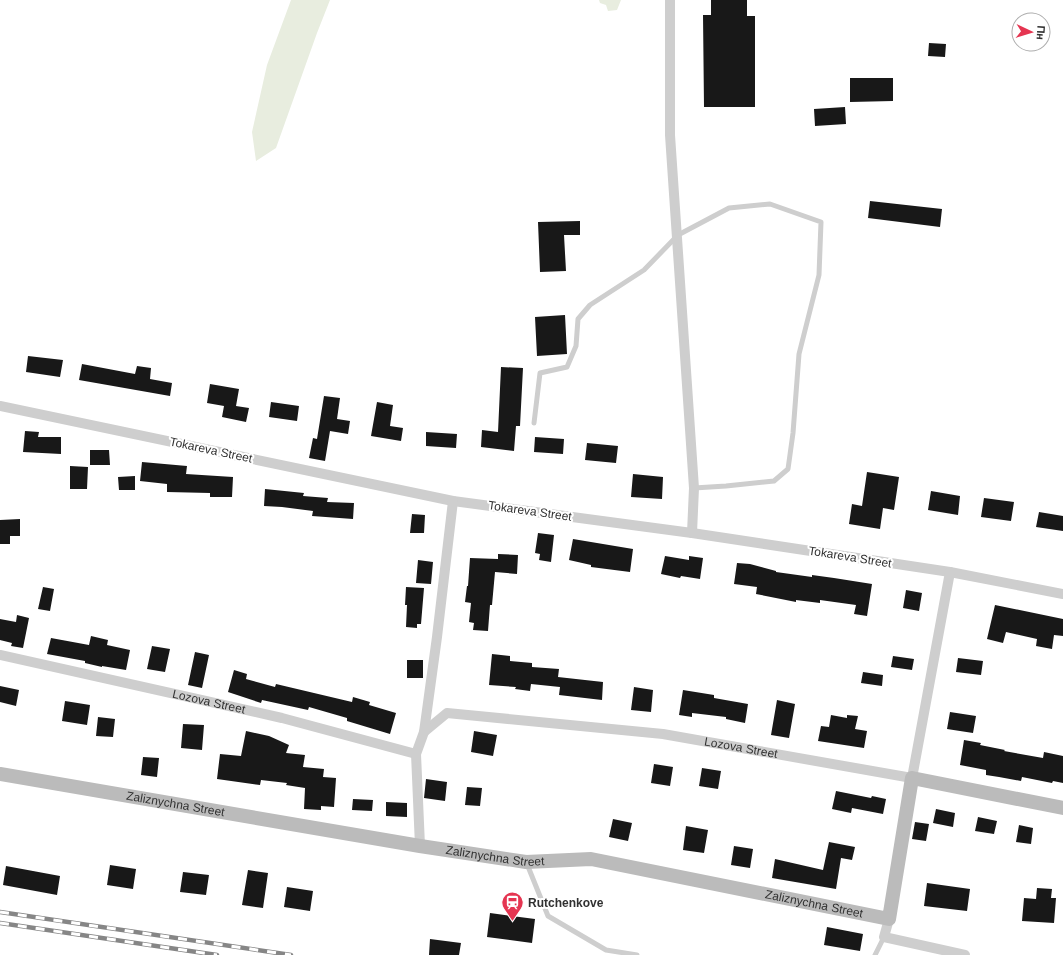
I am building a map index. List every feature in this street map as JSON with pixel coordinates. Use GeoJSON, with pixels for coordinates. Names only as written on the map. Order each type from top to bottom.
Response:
{"type":"FeatureCollection","features":[{"type":"Feature","properties":{"kind":"main road","name":"Zaliznychna Street"},"geometry":{"type":"LineString","coordinates":[[0,774],[420,846],[526,862],[591,859],[889,919]]}},
{"type":"Feature","properties":{"kind":"main road","name":"Lozova Street"},"geometry":{"type":"LineString","coordinates":[[912,778],[1063,808]]}},
{"type":"Feature","properties":{"kind":"main road"},"geometry":{"type":"LineString","coordinates":[[889,919],[912,778]]}},
{"type":"Feature","properties":{"kind":"street"},"geometry":{"type":"LineString","coordinates":[[670,0],[670,135],[694,488],[692,533]]}},
{"type":"Feature","properties":{"kind":"street","name":"Tokareva Street"},"geometry":{"type":"LineString","coordinates":[[0,406],[453,501],[692,533],[950,572],[1063,594]]}},
{"type":"Feature","properties":{"kind":"street"},"geometry":{"type":"LineString","coordinates":[[420,846],[416,754],[424,732],[453,501]]}},
{"type":"Feature","properties":{"kind":"street"},"geometry":{"type":"LineString","coordinates":[[912,778],[950,572]]}},
{"type":"Feature","properties":{"kind":"street","name":"Lozova Street"},"geometry":{"type":"LineString","coordinates":[[0,655],[282,718],[416,754]]}},
{"type":"Feature","properties":{"kind":"street","name":"Lozova Street"},"geometry":{"type":"LineString","coordinates":[[424,732],[447,713],[663,734],[912,778]]}},
{"type":"Feature","properties":{"kind":"street"},"geometry":{"type":"LineString","coordinates":[[889,919],[884,937],[965,955]]}},
{"type":"Feature","properties":{"kind":"lane"},"geometry":{"type":"LineString","coordinates":[[534,423],[540,373],[567,367],[576,346],[578,319],[590,305],[644,270],[678,236],[729,208],[770,204],[821,222],[819,275],[799,354],[793,433],[788,470],[774,481],[694,488]]}},
{"type":"Feature","properties":{"kind":"lane"},"geometry":{"type":"LineString","coordinates":[[526,862],[548,916],[606,950],[637,955]]}},
{"type":"Feature","properties":{"kind":"lane"},"geometry":{"type":"LineString","coordinates":[[875,955],[884,937]]}},
{"type":"Feature","properties":{"kind":"shaded area"},"geometry":{"type":"Polygon","coordinates":[[[291,0],[330,0],[276,148],[256,161],[252,132],[267,65],[291,0]]]}},
{"type":"Feature","properties":{"kind":"shaded area"},"geometry":{"type":"Polygon","coordinates":[[[599,0],[621,0],[617,10],[608,11],[606,5],[600,3],[599,0]]]}},
{"type":"Feature","properties":{"kind":"building"},"geometry":{"type":"Polygon","coordinates":[[[711,0],[747,0],[747,16],[755,16],[755,107],[704,107],[703,15],[711,15],[711,0]]]}},
{"type":"Feature","properties":{"kind":"building"},"geometry":{"type":"Polygon","coordinates":[[[929,43],[946,44],[945,57],[928,56],[929,43]]]}},
{"type":"Feature","properties":{"kind":"building"},"geometry":{"type":"Polygon","coordinates":[[[850,78],[893,78],[893,101],[850,102],[850,78]]]}},
{"type":"Feature","properties":{"kind":"building"},"geometry":{"type":"Polygon","coordinates":[[[845,107],[846,124],[815,126],[814,109],[845,107]]]}},
{"type":"Feature","properties":{"kind":"building"},"geometry":{"type":"Polygon","coordinates":[[[870,201],[942,209],[940,227],[868,218],[870,201]]]}},
{"type":"Feature","properties":{"kind":"building"},"geometry":{"type":"Polygon","coordinates":[[[580,221],[580,235],[564,235],[566,271],[540,272],[538,222],[580,221]]]}},
{"type":"Feature","properties":{"kind":"building"},"geometry":{"type":"Polygon","coordinates":[[[565,315],[567,354],[537,356],[535,317],[565,315]]]}},
{"type":"Feature","properties":{"kind":"building"},"geometry":{"type":"Polygon","coordinates":[[[28,356],[63,360],[60,377],[26,372],[28,356]]]}},
{"type":"Feature","properties":{"kind":"building"},"geometry":{"type":"Polygon","coordinates":[[[82,364],[135,374],[137,366],[151,368],[150,379],[172,383],[170,396],[79,380],[82,364]]]}},
{"type":"Feature","properties":{"kind":"building"},"geometry":{"type":"Polygon","coordinates":[[[501,367],[523,368],[520,426],[516,426],[514,451],[481,447],[482,430],[498,432],[501,367]]]}},
{"type":"Feature","properties":{"kind":"building"},"geometry":{"type":"Polygon","coordinates":[[[210,384],[239,389],[236,406],[249,408],[246,422],[222,417],[224,406],[207,403],[210,384]]]}},
{"type":"Feature","properties":{"kind":"building"},"geometry":{"type":"Polygon","coordinates":[[[324,396],[340,398],[337,419],[350,421],[348,434],[330,431],[325,461],[309,458],[313,438],[317,439],[324,396]]]}},
{"type":"Feature","properties":{"kind":"building"},"geometry":{"type":"Polygon","coordinates":[[[271,402],[299,406],[297,421],[269,417],[271,402]]]}},
{"type":"Feature","properties":{"kind":"building"},"geometry":{"type":"Polygon","coordinates":[[[377,402],[393,405],[390,426],[403,428],[401,441],[371,436],[377,402]]]}},
{"type":"Feature","properties":{"kind":"building"},"geometry":{"type":"Polygon","coordinates":[[[25,431],[39,432],[38,437],[61,437],[61,454],[23,452],[25,431]]]}},
{"type":"Feature","properties":{"kind":"building"},"geometry":{"type":"Polygon","coordinates":[[[426,432],[457,434],[456,448],[426,446],[426,432]]]}},
{"type":"Feature","properties":{"kind":"building"},"geometry":{"type":"Polygon","coordinates":[[[535,437],[564,439],[563,454],[534,452],[535,437]]]}},
{"type":"Feature","properties":{"kind":"building"},"geometry":{"type":"Polygon","coordinates":[[[587,443],[618,446],[616,463],[585,460],[587,443]]]}},
{"type":"Feature","properties":{"kind":"building"},"geometry":{"type":"Polygon","coordinates":[[[90,450],[109,450],[110,465],[90,465],[90,450]]]}},
{"type":"Feature","properties":{"kind":"building"},"geometry":{"type":"Polygon","coordinates":[[[142,462],[187,466],[186,474],[233,477],[232,497],[210,497],[210,493],[167,492],[167,484],[140,481],[142,462]]]}},
{"type":"Feature","properties":{"kind":"building"},"geometry":{"type":"Polygon","coordinates":[[[70,466],[88,467],[87,489],[70,489],[70,466]]]}},
{"type":"Feature","properties":{"kind":"building"},"geometry":{"type":"Polygon","coordinates":[[[867,472],[899,477],[894,510],[883,508],[880,529],[849,524],[852,504],[862,506],[867,472]]]}},
{"type":"Feature","properties":{"kind":"building"},"geometry":{"type":"Polygon","coordinates":[[[633,474],[663,477],[662,499],[631,497],[633,474]]]}},
{"type":"Feature","properties":{"kind":"building"},"geometry":{"type":"Polygon","coordinates":[[[135,476],[135,490],[119,490],[118,477],[135,476]]]}},
{"type":"Feature","properties":{"kind":"building"},"geometry":{"type":"Polygon","coordinates":[[[265,489],[304,493],[303,496],[328,498],[327,502],[354,503],[353,519],[312,516],[313,511],[264,506],[265,489]]]}},
{"type":"Feature","properties":{"kind":"building"},"geometry":{"type":"Polygon","coordinates":[[[931,491],[960,496],[958,515],[928,510],[931,491]]]}},
{"type":"Feature","properties":{"kind":"building"},"geometry":{"type":"Polygon","coordinates":[[[984,498],[1014,502],[1011,521],[981,517],[984,498]]]}},
{"type":"Feature","properties":{"kind":"building"},"geometry":{"type":"Polygon","coordinates":[[[1039,512],[1063,516],[1063,531],[1036,527],[1039,512]]]}},
{"type":"Feature","properties":{"kind":"building"},"geometry":{"type":"Polygon","coordinates":[[[412,514],[425,515],[424,533],[410,533],[412,514]]]}},
{"type":"Feature","properties":{"kind":"building"},"geometry":{"type":"Polygon","coordinates":[[[20,519],[20,536],[10,536],[10,544],[0,544],[0,520],[20,519]]]}},
{"type":"Feature","properties":{"kind":"building"},"geometry":{"type":"Polygon","coordinates":[[[538,533],[554,535],[551,562],[539,560],[540,554],[535,553],[538,533]]]}},
{"type":"Feature","properties":{"kind":"building"},"geometry":{"type":"Polygon","coordinates":[[[573,539],[633,549],[630,572],[591,567],[591,565],[569,560],[573,539]]]}},
{"type":"Feature","properties":{"kind":"building"},"geometry":{"type":"Polygon","coordinates":[[[498,554],[518,555],[517,574],[495,572],[488,631],[473,630],[474,623],[469,622],[471,603],[465,602],[470,558],[498,559],[498,554]]]}},
{"type":"Feature","properties":{"kind":"building"},"geometry":{"type":"Polygon","coordinates":[[[665,556],[689,560],[689,556],[703,558],[700,579],[681,576],[680,578],[661,574],[665,556]]]}},
{"type":"Feature","properties":{"kind":"building"},"geometry":{"type":"Polygon","coordinates":[[[418,560],[433,562],[431,584],[416,583],[418,560]]]}},
{"type":"Feature","properties":{"kind":"building"},"geometry":{"type":"Polygon","coordinates":[[[737,563],[750,564],[776,572],[812,577],[812,575],[872,584],[867,616],[854,614],[856,605],[820,600],[820,603],[796,600],[796,602],[756,594],[757,587],[734,584],[737,563]]]}},
{"type":"Feature","properties":{"kind":"building"},"geometry":{"type":"Polygon","coordinates":[[[43,587],[54,589],[50,611],[38,609],[43,587]]]}},
{"type":"Feature","properties":{"kind":"building"},"geometry":{"type":"Polygon","coordinates":[[[406,587],[424,588],[421,624],[417,624],[417,628],[406,627],[406,587]]]}},
{"type":"Feature","properties":{"kind":"building"},"geometry":{"type":"Polygon","coordinates":[[[906,590],[922,593],[919,611],[903,608],[906,590]]]}},
{"type":"Feature","properties":{"kind":"building"},"geometry":{"type":"Polygon","coordinates":[[[995,605],[1063,619],[1063,636],[1054,635],[1052,649],[1036,646],[1037,639],[1006,632],[1003,643],[987,639],[995,605]]]}},
{"type":"Feature","properties":{"kind":"building"},"geometry":{"type":"Polygon","coordinates":[[[17,615],[29,618],[23,648],[11,646],[12,643],[0,640],[0,619],[16,622],[17,615]]]}},
{"type":"Feature","properties":{"kind":"building"},"geometry":{"type":"Polygon","coordinates":[[[91,636],[108,640],[107,645],[130,650],[126,670],[102,667],[85,663],[85,661],[47,654],[51,638],[89,645],[91,636]]]}},
{"type":"Feature","properties":{"kind":"building"},"geometry":{"type":"Polygon","coordinates":[[[152,646],[170,649],[165,672],[147,669],[152,646]]]}},
{"type":"Feature","properties":{"kind":"building"},"geometry":{"type":"Polygon","coordinates":[[[195,652],[209,655],[202,688],[188,685],[195,652]]]}},
{"type":"Feature","properties":{"kind":"building"},"geometry":{"type":"Polygon","coordinates":[[[492,654],[510,656],[510,661],[532,663],[532,667],[559,669],[558,677],[603,682],[602,700],[559,695],[560,687],[531,684],[530,691],[515,689],[516,687],[489,685],[492,654]]]}},
{"type":"Feature","properties":{"kind":"building"},"geometry":{"type":"Polygon","coordinates":[[[893,656],[914,659],[912,670],[891,667],[893,656]]]}},
{"type":"Feature","properties":{"kind":"building"},"geometry":{"type":"Polygon","coordinates":[[[958,658],[983,661],[981,675],[956,672],[958,658]]]}},
{"type":"Feature","properties":{"kind":"building"},"geometry":{"type":"Polygon","coordinates":[[[407,660],[423,660],[423,678],[407,678],[407,660]]]}},
{"type":"Feature","properties":{"kind":"building"},"geometry":{"type":"Polygon","coordinates":[[[234,670],[247,674],[246,679],[275,687],[276,684],[352,702],[353,697],[370,702],[369,705],[396,713],[390,734],[347,721],[347,718],[309,707],[308,710],[262,700],[261,703],[228,692],[234,670]]]}},
{"type":"Feature","properties":{"kind":"building"},"geometry":{"type":"Polygon","coordinates":[[[863,672],[883,675],[882,686],[861,683],[863,672]]]}},
{"type":"Feature","properties":{"kind":"building"},"geometry":{"type":"Polygon","coordinates":[[[0,686],[19,690],[16,706],[0,702],[0,686]]]}},
{"type":"Feature","properties":{"kind":"building"},"geometry":{"type":"Polygon","coordinates":[[[634,687],[653,690],[651,712],[631,710],[634,687]]]}},
{"type":"Feature","properties":{"kind":"building"},"geometry":{"type":"Polygon","coordinates":[[[683,690],[714,695],[714,698],[748,704],[745,723],[726,719],[726,717],[692,713],[692,717],[679,715],[683,690]]]}},
{"type":"Feature","properties":{"kind":"building"},"geometry":{"type":"Polygon","coordinates":[[[777,700],[795,704],[789,738],[771,735],[777,700]]]}},
{"type":"Feature","properties":{"kind":"building"},"geometry":{"type":"Polygon","coordinates":[[[65,701],[90,705],[87,725],[62,721],[65,701]]]}},
{"type":"Feature","properties":{"kind":"building"},"geometry":{"type":"Polygon","coordinates":[[[950,712],[976,716],[973,733],[947,729],[950,712]]]}},
{"type":"Feature","properties":{"kind":"building"},"geometry":{"type":"Polygon","coordinates":[[[831,715],[847,718],[847,715],[858,716],[855,729],[867,731],[864,748],[818,741],[821,726],[829,727],[831,715]]]}},
{"type":"Feature","properties":{"kind":"building"},"geometry":{"type":"Polygon","coordinates":[[[98,717],[115,719],[113,737],[96,736],[98,717]]]}},
{"type":"Feature","properties":{"kind":"building"},"geometry":{"type":"Polygon","coordinates":[[[183,724],[204,725],[202,750],[181,748],[183,724]]]}},
{"type":"Feature","properties":{"kind":"building"},"geometry":{"type":"Polygon","coordinates":[[[246,731],[269,736],[289,745],[286,753],[305,755],[303,767],[324,769],[323,777],[336,778],[334,807],[321,806],[321,810],[304,809],[305,788],[286,785],[287,783],[261,780],[260,785],[217,779],[220,754],[241,756],[246,731]]]}},
{"type":"Feature","properties":{"kind":"building"},"geometry":{"type":"Polygon","coordinates":[[[474,731],[497,735],[493,756],[471,752],[474,731]]]}},
{"type":"Feature","properties":{"kind":"building"},"geometry":{"type":"Polygon","coordinates":[[[964,740],[981,743],[980,745],[1005,750],[1004,751],[1043,758],[1044,752],[1063,756],[1063,783],[1053,781],[1052,783],[1022,777],[1021,781],[986,775],[986,770],[960,765],[964,740]]]}},
{"type":"Feature","properties":{"kind":"building"},"geometry":{"type":"Polygon","coordinates":[[[143,757],[159,758],[157,777],[141,775],[143,757]]]}},
{"type":"Feature","properties":{"kind":"building"},"geometry":{"type":"Polygon","coordinates":[[[654,764],[673,767],[670,786],[651,783],[654,764]]]}},
{"type":"Feature","properties":{"kind":"building"},"geometry":{"type":"Polygon","coordinates":[[[702,768],[721,771],[718,789],[699,786],[702,768]]]}},
{"type":"Feature","properties":{"kind":"building"},"geometry":{"type":"Polygon","coordinates":[[[426,779],[447,782],[445,801],[424,798],[426,779]]]}},
{"type":"Feature","properties":{"kind":"building"},"geometry":{"type":"Polygon","coordinates":[[[467,787],[482,788],[480,806],[465,805],[467,787]]]}},
{"type":"Feature","properties":{"kind":"building"},"geometry":{"type":"Polygon","coordinates":[[[836,791],[871,798],[872,796],[886,799],[883,814],[852,808],[851,813],[832,809],[836,791]]]}},
{"type":"Feature","properties":{"kind":"building"},"geometry":{"type":"Polygon","coordinates":[[[353,799],[373,800],[372,811],[352,810],[353,799]]]}},
{"type":"Feature","properties":{"kind":"building"},"geometry":{"type":"Polygon","coordinates":[[[386,802],[407,803],[407,817],[386,816],[386,802]]]}},
{"type":"Feature","properties":{"kind":"building"},"geometry":{"type":"Polygon","coordinates":[[[936,809],[955,813],[953,827],[933,823],[936,809]]]}},
{"type":"Feature","properties":{"kind":"building"},"geometry":{"type":"Polygon","coordinates":[[[978,817],[997,821],[994,834],[975,831],[978,817]]]}},
{"type":"Feature","properties":{"kind":"building"},"geometry":{"type":"Polygon","coordinates":[[[613,819],[632,823],[628,841],[609,837],[613,819]]]}},
{"type":"Feature","properties":{"kind":"building"},"geometry":{"type":"Polygon","coordinates":[[[915,822],[929,824],[926,841],[912,839],[915,822]]]}},
{"type":"Feature","properties":{"kind":"building"},"geometry":{"type":"Polygon","coordinates":[[[1019,825],[1033,828],[1031,844],[1016,842],[1019,825]]]}},
{"type":"Feature","properties":{"kind":"building"},"geometry":{"type":"Polygon","coordinates":[[[686,826],[708,830],[704,853],[683,850],[686,826]]]}},
{"type":"Feature","properties":{"kind":"building"},"geometry":{"type":"Polygon","coordinates":[[[829,842],[855,847],[852,860],[841,858],[836,889],[772,878],[775,859],[823,870],[829,842]]]}},
{"type":"Feature","properties":{"kind":"building"},"geometry":{"type":"Polygon","coordinates":[[[734,846],[753,849],[750,868],[731,865],[734,846]]]}},
{"type":"Feature","properties":{"kind":"building"},"geometry":{"type":"Polygon","coordinates":[[[110,865],[136,869],[133,889],[107,885],[110,865]]]}},
{"type":"Feature","properties":{"kind":"building"},"geometry":{"type":"Polygon","coordinates":[[[6,866],[60,876],[57,895],[3,885],[6,866]]]}},
{"type":"Feature","properties":{"kind":"building"},"geometry":{"type":"Polygon","coordinates":[[[248,870],[268,873],[263,908],[242,905],[248,870]]]}},
{"type":"Feature","properties":{"kind":"building"},"geometry":{"type":"Polygon","coordinates":[[[183,872],[209,875],[206,895],[180,892],[183,872]]]}},
{"type":"Feature","properties":{"kind":"building"},"geometry":{"type":"Polygon","coordinates":[[[927,883],[970,889],[967,911],[924,906],[927,883]]]}},
{"type":"Feature","properties":{"kind":"building"},"geometry":{"type":"Polygon","coordinates":[[[287,887],[313,891],[310,911],[284,907],[287,887]]]}},
{"type":"Feature","properties":{"kind":"building"},"geometry":{"type":"Polygon","coordinates":[[[1037,888],[1052,889],[1051,898],[1056,898],[1054,923],[1022,921],[1024,898],[1036,899],[1037,888]]]}},
{"type":"Feature","properties":{"kind":"building"},"geometry":{"type":"Polygon","coordinates":[[[490,913],[535,919],[532,943],[487,937],[490,913]]]}},
{"type":"Feature","properties":{"kind":"building"},"geometry":{"type":"Polygon","coordinates":[[[827,927],[863,934],[860,951],[824,945],[827,927]]]}},
{"type":"Feature","properties":{"kind":"building"},"geometry":{"type":"Polygon","coordinates":[[[430,939],[461,943],[459,955],[429,955],[430,939]]]}},
{"type":"Feature","properties":{"kind":"railway"},"geometry":{"type":"LineString","coordinates":[[0,912],[291,955]]}},
{"type":"Feature","properties":{"kind":"railway"},"geometry":{"type":"LineString","coordinates":[[0,923],[217,955]]}},
{"type":"Feature","properties":{"kind":"place","name":"Rutchenkove"},"geometry":{"type":"Point","coordinates":[513,922]}}]}
